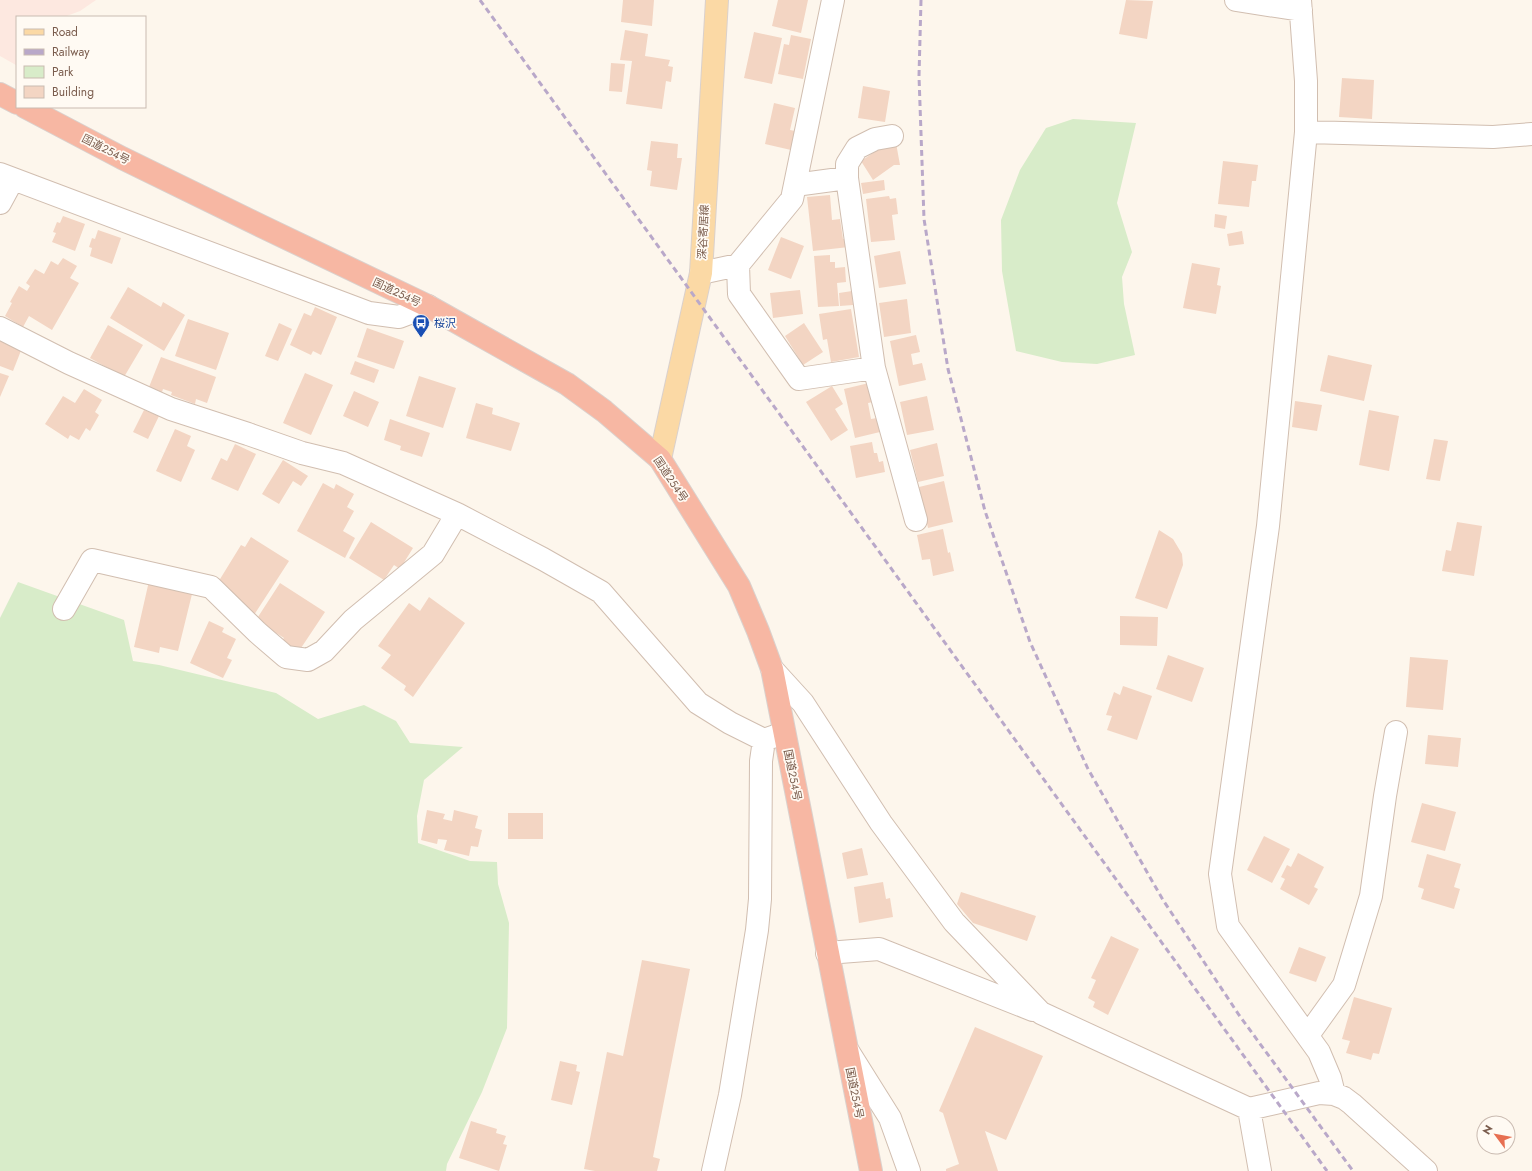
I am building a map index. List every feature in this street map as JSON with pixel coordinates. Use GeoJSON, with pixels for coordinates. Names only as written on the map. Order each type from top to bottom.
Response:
{"type":"FeatureCollection","features":[{"type":"Feature","properties":{"kind":"highway"},"geometry":{"type":"LineString","coordinates":[[0,94],[16,102]]}},
{"type":"Feature","properties":{"kind":"highway","name":"国道254号"},"geometry":{"type":"LineString","coordinates":[[27,108],[254,223],[428,306],[567,384],[604,411],[660,459],[739,586],[772,669],[871,1171]]}},
{"type":"Feature","properties":{"kind":"main road","name":"深谷寄居線"},"geometry":{"type":"LineString","coordinates":[[660,459],[701,273],[717,0]]}},
{"type":"Feature","properties":{"kind":"street"},"geometry":{"type":"LineString","coordinates":[[701,273],[738,265],[792,199],[833,0]]}},
{"type":"Feature","properties":{"kind":"street"},"geometry":{"type":"LineString","coordinates":[[1236,0],[1300,5],[1306,81],[1306,132],[1268,526],[1220,874],[1228,926],[1319,1052],[1330,1078],[1334,1094]]}},
{"type":"Feature","properties":{"kind":"street"},"geometry":{"type":"LineString","coordinates":[[1306,132],[1493,137],[1532,134]]}},
{"type":"Feature","properties":{"kind":"street"},"geometry":{"type":"LineString","coordinates":[[892,136],[875,138],[856,148],[847,164],[847,178],[874,368],[916,520]]}},
{"type":"Feature","properties":{"kind":"street"},"geometry":{"type":"LineString","coordinates":[[0,203],[6,176],[369,313],[399,317],[428,306]]}},
{"type":"Feature","properties":{"kind":"street"},"geometry":{"type":"LineString","coordinates":[[795,185],[847,178]]}},
{"type":"Feature","properties":{"kind":"street"},"geometry":{"type":"LineString","coordinates":[[738,265],[739,294],[799,379],[874,368]]}},
{"type":"Feature","properties":{"kind":"street"},"geometry":{"type":"LineString","coordinates":[[0,328],[69,363],[171,409],[248,434],[302,454],[343,463],[457,514],[543,559],[601,592],[698,703],[730,723],[764,740],[784,732]]}},
{"type":"Feature","properties":{"kind":"street"},"geometry":{"type":"LineString","coordinates":[[64,609],[92,560],[211,587],[286,658],[308,660],[324,651],[353,620],[433,554],[457,514]]}},
{"type":"Feature","properties":{"kind":"street"},"geometry":{"type":"LineString","coordinates":[[772,669],[803,702],[881,823],[954,922],[1041,1013]]}},
{"type":"Feature","properties":{"kind":"street"},"geometry":{"type":"LineString","coordinates":[[1308,1036],[1344,985],[1371,896],[1385,796],[1396,732]]}},
{"type":"Feature","properties":{"kind":"street"},"geometry":{"type":"LineString","coordinates":[[713,1171],[730,1095],[757,930],[760,899],[761,761],[764,740]]}},
{"type":"Feature","properties":{"kind":"street"},"geometry":{"type":"LineString","coordinates":[[827,953],[879,949],[1041,1013],[1249,1109],[1319,1093],[1334,1094],[1352,1104],[1426,1171]]}},
{"type":"Feature","properties":{"kind":"street"},"geometry":{"type":"LineString","coordinates":[[846,1048],[890,1118],[909,1171]]}},
{"type":"Feature","properties":{"kind":"street"},"geometry":{"type":"LineString","coordinates":[[1249,1109],[1260,1171]]}},
{"type":"Feature","properties":{"kind":"shaded area"},"geometry":{"type":"Polygon","coordinates":[[[0,0],[96,0],[80,11],[67,16],[16,16],[16,65],[0,56],[0,0]]]}},
{"type":"Feature","properties":{"kind":"green space"},"geometry":{"type":"Polygon","coordinates":[[[1073,119],[1136,123],[1117,203],[1132,252],[1122,277],[1124,304],[1135,355],[1097,364],[1062,362],[1016,351],[1002,271],[1001,220],[1020,170],[1046,128],[1073,119]]]}},
{"type":"Feature","properties":{"kind":"green space"},"geometry":{"type":"Polygon","coordinates":[[[18,582],[124,620],[133,661],[159,665],[276,693],[318,719],[364,705],[396,721],[410,743],[463,747],[424,780],[417,816],[418,843],[470,861],[497,862],[498,884],[509,923],[507,1028],[482,1092],[447,1164],[446,1171],[0,1171],[0,618],[18,582]]]}},
{"type":"Feature","properties":{"kind":"building"},"geometry":{"type":"Polygon","coordinates":[[[623,0],[654,0],[652,26],[621,22],[623,0]]]}},
{"type":"Feature","properties":{"kind":"building"},"geometry":{"type":"Polygon","coordinates":[[[778,0],[808,0],[801,33],[772,26],[778,0]]]}},
{"type":"Feature","properties":{"kind":"building"},"geometry":{"type":"Polygon","coordinates":[[[1126,0],[1153,1],[1147,39],[1119,34],[1126,0]]]}},
{"type":"Feature","properties":{"kind":"building"},"geometry":{"type":"Polygon","coordinates":[[[625,30],[648,34],[645,56],[670,60],[668,66],[673,67],[671,82],[666,81],[662,109],[626,104],[632,61],[620,60],[625,30]]]}},
{"type":"Feature","properties":{"kind":"building"},"geometry":{"type":"Polygon","coordinates":[[[754,32],[782,38],[772,84],[744,78],[754,32]]]}},
{"type":"Feature","properties":{"kind":"building"},"geometry":{"type":"Polygon","coordinates":[[[791,35],[811,39],[803,79],[778,74],[784,44],[789,45],[791,35]]]}},
{"type":"Feature","properties":{"kind":"building"},"geometry":{"type":"Polygon","coordinates":[[[611,63],[625,64],[622,92],[609,91],[611,63]]]}},
{"type":"Feature","properties":{"kind":"building"},"geometry":{"type":"Polygon","coordinates":[[[1342,78],[1374,80],[1372,119],[1339,117],[1342,78]]]}},
{"type":"Feature","properties":{"kind":"building"},"geometry":{"type":"Polygon","coordinates":[[[863,86],[890,91],[885,122],[858,118],[863,86]]]}},
{"type":"Feature","properties":{"kind":"building"},"geometry":{"type":"Polygon","coordinates":[[[774,103],[795,108],[790,130],[795,131],[791,150],[765,144],[774,103]]]}},
{"type":"Feature","properties":{"kind":"building"},"geometry":{"type":"Polygon","coordinates":[[[651,141],[678,144],[677,158],[682,158],[677,190],[650,186],[652,171],[647,170],[651,141]]]}},
{"type":"Feature","properties":{"kind":"building"},"geometry":{"type":"Polygon","coordinates":[[[896,143],[900,165],[894,165],[873,180],[861,161],[882,147],[896,143]]]}},
{"type":"Feature","properties":{"kind":"building"},"geometry":{"type":"Polygon","coordinates":[[[1223,161],[1258,165],[1256,181],[1252,181],[1249,207],[1218,204],[1223,161]]]}},
{"type":"Feature","properties":{"kind":"building"},"geometry":{"type":"Polygon","coordinates":[[[884,180],[885,190],[863,194],[861,183],[884,180]]]}},
{"type":"Feature","properties":{"kind":"building"},"geometry":{"type":"Polygon","coordinates":[[[830,195],[832,220],[840,219],[843,239],[848,238],[849,247],[813,251],[807,197],[830,195]]]}},
{"type":"Feature","properties":{"kind":"building"},"geometry":{"type":"Polygon","coordinates":[[[889,196],[890,199],[896,198],[898,214],[892,215],[895,240],[871,242],[866,199],[889,196]]]}},
{"type":"Feature","properties":{"kind":"building"},"geometry":{"type":"Polygon","coordinates":[[[1215,214],[1227,216],[1225,229],[1214,227],[1215,214]]]}},
{"type":"Feature","properties":{"kind":"building"},"geometry":{"type":"Polygon","coordinates":[[[63,216],[85,224],[75,251],[52,242],[56,233],[53,232],[57,222],[60,223],[63,216]]]}},
{"type":"Feature","properties":{"kind":"building"},"geometry":{"type":"Polygon","coordinates":[[[98,230],[121,238],[112,264],[90,256],[92,248],[89,247],[92,238],[95,239],[98,230]]]}},
{"type":"Feature","properties":{"kind":"building"},"geometry":{"type":"Polygon","coordinates":[[[1242,231],[1244,244],[1229,246],[1227,234],[1242,231]]]}},
{"type":"Feature","properties":{"kind":"building"},"geometry":{"type":"Polygon","coordinates":[[[781,237],[804,246],[791,279],[768,270],[781,237]]]}},
{"type":"Feature","properties":{"kind":"building"},"geometry":{"type":"Polygon","coordinates":[[[900,251],[906,284],[879,288],[874,256],[900,251]]]}},
{"type":"Feature","properties":{"kind":"building"},"geometry":{"type":"Polygon","coordinates":[[[830,255],[830,262],[835,262],[835,268],[845,267],[846,282],[837,283],[839,306],[818,307],[814,256],[830,255]]]}},
{"type":"Feature","properties":{"kind":"building"},"geometry":{"type":"Polygon","coordinates":[[[63,258],[77,266],[70,278],[79,283],[52,330],[29,316],[23,327],[5,316],[12,303],[10,302],[19,286],[27,291],[30,286],[26,283],[35,269],[44,274],[51,261],[58,265],[63,258]]]}},
{"type":"Feature","properties":{"kind":"building"},"geometry":{"type":"Polygon","coordinates":[[[1192,263],[1220,268],[1217,285],[1221,286],[1216,314],[1183,308],[1192,263]]]}},
{"type":"Feature","properties":{"kind":"building"},"geometry":{"type":"Polygon","coordinates":[[[128,287],[161,307],[163,302],[185,315],[164,351],[110,318],[128,287]]]}},
{"type":"Feature","properties":{"kind":"building"},"geometry":{"type":"Polygon","coordinates":[[[800,290],[803,314],[773,318],[770,293],[800,290]]]}},
{"type":"Feature","properties":{"kind":"building"},"geometry":{"type":"Polygon","coordinates":[[[852,291],[853,305],[840,306],[839,293],[852,291]]]}},
{"type":"Feature","properties":{"kind":"building"},"geometry":{"type":"Polygon","coordinates":[[[907,299],[911,333],[884,337],[879,303],[907,299]]]}},
{"type":"Feature","properties":{"kind":"building"},"geometry":{"type":"Polygon","coordinates":[[[315,307],[337,317],[321,355],[313,351],[311,355],[290,345],[304,313],[311,316],[315,307]]]}},
{"type":"Feature","properties":{"kind":"building"},"geometry":{"type":"Polygon","coordinates":[[[851,309],[859,357],[831,362],[827,339],[823,340],[819,314],[851,309]]]}},
{"type":"Feature","properties":{"kind":"building"},"geometry":{"type":"Polygon","coordinates":[[[188,319],[229,333],[216,370],[175,356],[188,319]]]}},
{"type":"Feature","properties":{"kind":"building"},"geometry":{"type":"Polygon","coordinates":[[[279,323],[292,329],[278,361],[265,356],[279,323]]]}},
{"type":"Feature","properties":{"kind":"building"},"geometry":{"type":"Polygon","coordinates":[[[804,323],[823,352],[803,365],[785,336],[804,323]]]}},
{"type":"Feature","properties":{"kind":"building"},"geometry":{"type":"Polygon","coordinates":[[[108,325],[143,345],[124,377],[90,358],[108,325]]]}},
{"type":"Feature","properties":{"kind":"building"},"geometry":{"type":"Polygon","coordinates":[[[367,328],[404,341],[394,369],[357,357],[367,328]]]}},
{"type":"Feature","properties":{"kind":"building"},"geometry":{"type":"Polygon","coordinates":[[[916,335],[920,352],[911,354],[913,365],[922,363],[926,380],[899,386],[890,341],[916,335]]]}},
{"type":"Feature","properties":{"kind":"building"},"geometry":{"type":"Polygon","coordinates":[[[0,340],[22,348],[13,371],[0,366],[0,340]]]}},
{"type":"Feature","properties":{"kind":"building"},"geometry":{"type":"Polygon","coordinates":[[[1328,355],[1372,365],[1364,401],[1320,391],[1328,355]]]}},
{"type":"Feature","properties":{"kind":"building"},"geometry":{"type":"Polygon","coordinates":[[[161,357],[216,377],[207,403],[196,399],[195,404],[171,395],[172,392],[163,389],[162,392],[149,387],[161,357]]]}},
{"type":"Feature","properties":{"kind":"building"},"geometry":{"type":"Polygon","coordinates":[[[355,361],[379,370],[374,383],[350,374],[355,361]]]}},
{"type":"Feature","properties":{"kind":"building"},"geometry":{"type":"Polygon","coordinates":[[[0,373],[9,376],[0,397],[0,373]]]}},
{"type":"Feature","properties":{"kind":"building"},"geometry":{"type":"Polygon","coordinates":[[[305,373],[333,385],[311,435],[283,423],[305,373]]]}},
{"type":"Feature","properties":{"kind":"building"},"geometry":{"type":"Polygon","coordinates":[[[419,376],[456,388],[443,428],[406,416],[419,376]]]}},
{"type":"Feature","properties":{"kind":"building"},"geometry":{"type":"Polygon","coordinates":[[[869,383],[873,402],[868,403],[871,419],[877,418],[880,432],[855,438],[844,389],[869,383]]]}},
{"type":"Feature","properties":{"kind":"building"},"geometry":{"type":"Polygon","coordinates":[[[832,386],[843,404],[835,409],[848,430],[831,441],[806,402],[832,386]]]}},
{"type":"Feature","properties":{"kind":"building"},"geometry":{"type":"Polygon","coordinates":[[[84,389],[102,400],[95,412],[99,415],[90,431],[86,428],[79,440],[70,435],[68,439],[45,424],[63,396],[75,403],[84,389]]]}},
{"type":"Feature","properties":{"kind":"building"},"geometry":{"type":"Polygon","coordinates":[[[354,391],[379,402],[368,427],[343,416],[354,391]]]}},
{"type":"Feature","properties":{"kind":"building"},"geometry":{"type":"Polygon","coordinates":[[[927,396],[934,430],[907,435],[900,402],[927,396]]]}},
{"type":"Feature","properties":{"kind":"building"},"geometry":{"type":"Polygon","coordinates":[[[1295,401],[1322,405],[1317,431],[1292,427],[1295,401]]]}},
{"type":"Feature","properties":{"kind":"building"},"geometry":{"type":"Polygon","coordinates":[[[476,403],[493,408],[492,414],[520,423],[511,451],[466,438],[476,403]]]}},
{"type":"Feature","properties":{"kind":"building"},"geometry":{"type":"Polygon","coordinates":[[[144,410],[159,416],[148,439],[133,432],[144,410]]]}},
{"type":"Feature","properties":{"kind":"building"},"geometry":{"type":"Polygon","coordinates":[[[1369,410],[1399,416],[1389,471],[1359,465],[1369,410]]]}},
{"type":"Feature","properties":{"kind":"building"},"geometry":{"type":"Polygon","coordinates":[[[390,419],[430,433],[422,457],[400,450],[401,446],[384,440],[390,419]]]}},
{"type":"Feature","properties":{"kind":"building"},"geometry":{"type":"Polygon","coordinates":[[[175,429],[191,436],[187,446],[195,450],[181,482],[156,471],[175,429]]]}},
{"type":"Feature","properties":{"kind":"building"},"geometry":{"type":"Polygon","coordinates":[[[1434,439],[1448,441],[1440,481],[1426,479],[1434,439]]]}},
{"type":"Feature","properties":{"kind":"building"},"geometry":{"type":"Polygon","coordinates":[[[872,442],[874,453],[877,453],[879,462],[883,461],[885,472],[856,478],[850,446],[872,442]]]}},
{"type":"Feature","properties":{"kind":"building"},"geometry":{"type":"Polygon","coordinates":[[[937,443],[944,476],[918,482],[910,450],[937,443]]]}},
{"type":"Feature","properties":{"kind":"building"},"geometry":{"type":"Polygon","coordinates":[[[235,444],[256,454],[238,491],[211,479],[221,458],[227,461],[235,444]]]}},
{"type":"Feature","properties":{"kind":"building"},"geometry":{"type":"Polygon","coordinates":[[[283,460],[308,476],[301,486],[293,481],[279,504],[262,494],[283,460]]]}},
{"type":"Feature","properties":{"kind":"building"},"geometry":{"type":"Polygon","coordinates":[[[944,481],[953,522],[928,528],[919,487],[944,481]]]}},
{"type":"Feature","properties":{"kind":"building"},"geometry":{"type":"Polygon","coordinates":[[[323,483],[334,489],[336,484],[354,494],[347,507],[354,511],[343,531],[355,538],[345,558],[297,531],[323,483]]]}},
{"type":"Feature","properties":{"kind":"building"},"geometry":{"type":"Polygon","coordinates":[[[371,522],[413,548],[400,569],[394,565],[384,580],[349,558],[371,522]]]}},
{"type":"Feature","properties":{"kind":"building"},"geometry":{"type":"Polygon","coordinates":[[[1457,522],[1482,526],[1474,576],[1442,571],[1446,550],[1451,551],[1457,522]]]}},
{"type":"Feature","properties":{"kind":"building"},"geometry":{"type":"Polygon","coordinates":[[[943,529],[948,553],[950,552],[954,571],[933,576],[930,559],[922,560],[917,535],[943,529]]]}},
{"type":"Feature","properties":{"kind":"building"},"geometry":{"type":"Polygon","coordinates":[[[1159,530],[1173,539],[1182,554],[1183,565],[1167,609],[1135,598],[1159,530]]]}},
{"type":"Feature","properties":{"kind":"building"},"geometry":{"type":"Polygon","coordinates":[[[251,537],[289,561],[254,615],[217,584],[241,545],[245,547],[251,537]]]}},
{"type":"Feature","properties":{"kind":"building"},"geometry":{"type":"Polygon","coordinates":[[[149,581],[193,590],[178,651],[160,647],[159,653],[134,647],[149,581]]]}},
{"type":"Feature","properties":{"kind":"building"},"geometry":{"type":"Polygon","coordinates":[[[280,583],[325,612],[297,654],[280,643],[284,638],[256,620],[280,583]]]}},
{"type":"Feature","properties":{"kind":"building"},"geometry":{"type":"Polygon","coordinates":[[[429,597],[465,623],[413,697],[404,690],[406,686],[381,668],[391,655],[378,646],[409,603],[420,611],[429,597]]]}},
{"type":"Feature","properties":{"kind":"building"},"geometry":{"type":"Polygon","coordinates":[[[1120,616],[1158,617],[1157,646],[1120,645],[1120,616]]]}},
{"type":"Feature","properties":{"kind":"building"},"geometry":{"type":"Polygon","coordinates":[[[209,621],[224,628],[222,632],[236,639],[227,658],[232,660],[223,678],[190,663],[209,621]]]}},
{"type":"Feature","properties":{"kind":"building"},"geometry":{"type":"Polygon","coordinates":[[[1168,655],[1204,668],[1192,702],[1156,689],[1168,655]]]}},
{"type":"Feature","properties":{"kind":"building"},"geometry":{"type":"Polygon","coordinates":[[[1410,657],[1448,660],[1443,710],[1406,707],[1410,657]]]}},
{"type":"Feature","properties":{"kind":"building"},"geometry":{"type":"Polygon","coordinates":[[[1123,686],[1152,696],[1137,740],[1107,730],[1112,716],[1106,715],[1114,692],[1120,695],[1123,686]]]}},
{"type":"Feature","properties":{"kind":"building"},"geometry":{"type":"Polygon","coordinates":[[[1428,735],[1461,738],[1458,767],[1425,764],[1428,735]]]}},
{"type":"Feature","properties":{"kind":"building"},"geometry":{"type":"Polygon","coordinates":[[[1422,803],[1456,812],[1445,851],[1411,842],[1422,803]]]}},
{"type":"Feature","properties":{"kind":"building"},"geometry":{"type":"Polygon","coordinates":[[[427,810],[445,814],[443,819],[452,821],[454,810],[478,816],[475,828],[482,830],[478,847],[471,846],[469,856],[444,850],[447,840],[438,839],[437,844],[421,840],[427,810]]]}},
{"type":"Feature","properties":{"kind":"building"},"geometry":{"type":"Polygon","coordinates":[[[508,813],[543,813],[543,839],[508,839],[508,813]]]}},
{"type":"Feature","properties":{"kind":"building"},"geometry":{"type":"Polygon","coordinates":[[[1264,836],[1290,849],[1272,883],[1247,870],[1264,836]]]}},
{"type":"Feature","properties":{"kind":"building"},"geometry":{"type":"Polygon","coordinates":[[[862,848],[868,875],[847,879],[842,853],[862,848]]]}},
{"type":"Feature","properties":{"kind":"building"},"geometry":{"type":"Polygon","coordinates":[[[1298,853],[1324,867],[1314,887],[1318,889],[1309,905],[1280,889],[1285,879],[1281,877],[1287,865],[1291,867],[1298,853]]]}},
{"type":"Feature","properties":{"kind":"building"},"geometry":{"type":"Polygon","coordinates":[[[1427,854],[1461,864],[1454,887],[1460,889],[1454,909],[1421,899],[1424,889],[1418,887],[1427,854]]]}},
{"type":"Feature","properties":{"kind":"building"},"geometry":{"type":"Polygon","coordinates":[[[883,882],[886,899],[890,898],[893,917],[859,923],[854,887],[883,882]]]}},
{"type":"Feature","properties":{"kind":"building"},"geometry":{"type":"Polygon","coordinates":[[[961,892],[1036,916],[1027,941],[973,923],[957,904],[961,892]]]}},
{"type":"Feature","properties":{"kind":"building"},"geometry":{"type":"Polygon","coordinates":[[[1111,936],[1139,949],[1108,1015],[1093,1007],[1095,1002],[1088,998],[1096,980],[1091,978],[1111,936]]]}},
{"type":"Feature","properties":{"kind":"building"},"geometry":{"type":"Polygon","coordinates":[[[1299,947],[1326,957],[1316,982],[1289,973],[1299,947]]]}},
{"type":"Feature","properties":{"kind":"building"},"geometry":{"type":"Polygon","coordinates":[[[642,960],[690,969],[653,1157],[660,1159],[657,1171],[595,1171],[584,1169],[607,1052],[623,1056],[642,960]]]}},
{"type":"Feature","properties":{"kind":"building"},"geometry":{"type":"Polygon","coordinates":[[[1354,997],[1392,1008],[1379,1054],[1373,1053],[1371,1060],[1346,1053],[1350,1041],[1342,1039],[1354,997]]]}},
{"type":"Feature","properties":{"kind":"building"},"geometry":{"type":"Polygon","coordinates":[[[975,1027],[1043,1056],[1006,1140],[985,1131],[998,1171],[946,1171],[946,1169],[959,1164],[943,1113],[939,1111],[975,1027]]]}},
{"type":"Feature","properties":{"kind":"building"},"geometry":{"type":"Polygon","coordinates":[[[560,1061],[577,1065],[576,1071],[580,1072],[572,1105],[551,1100],[560,1061]]]}},
{"type":"Feature","properties":{"kind":"building"},"geometry":{"type":"Polygon","coordinates":[[[471,1121],[497,1129],[496,1133],[506,1136],[503,1144],[507,1145],[499,1171],[459,1158],[471,1121]]]}},
{"type":"Feature","properties":{"kind":"railway"},"geometry":{"type":"LineString","coordinates":[[480,0],[1327,1171]]}},
{"type":"Feature","properties":{"kind":"railway"},"geometry":{"type":"LineString","coordinates":[[921,0],[919,76],[924,219],[948,369],[985,511],[1030,642],[1088,769],[1163,900],[1239,1015],[1353,1171]]}},
{"type":"Feature","properties":{"kind":"place","name":"桜沢"},"geometry":{"type":"Point","coordinates":[421,338]}}]}
